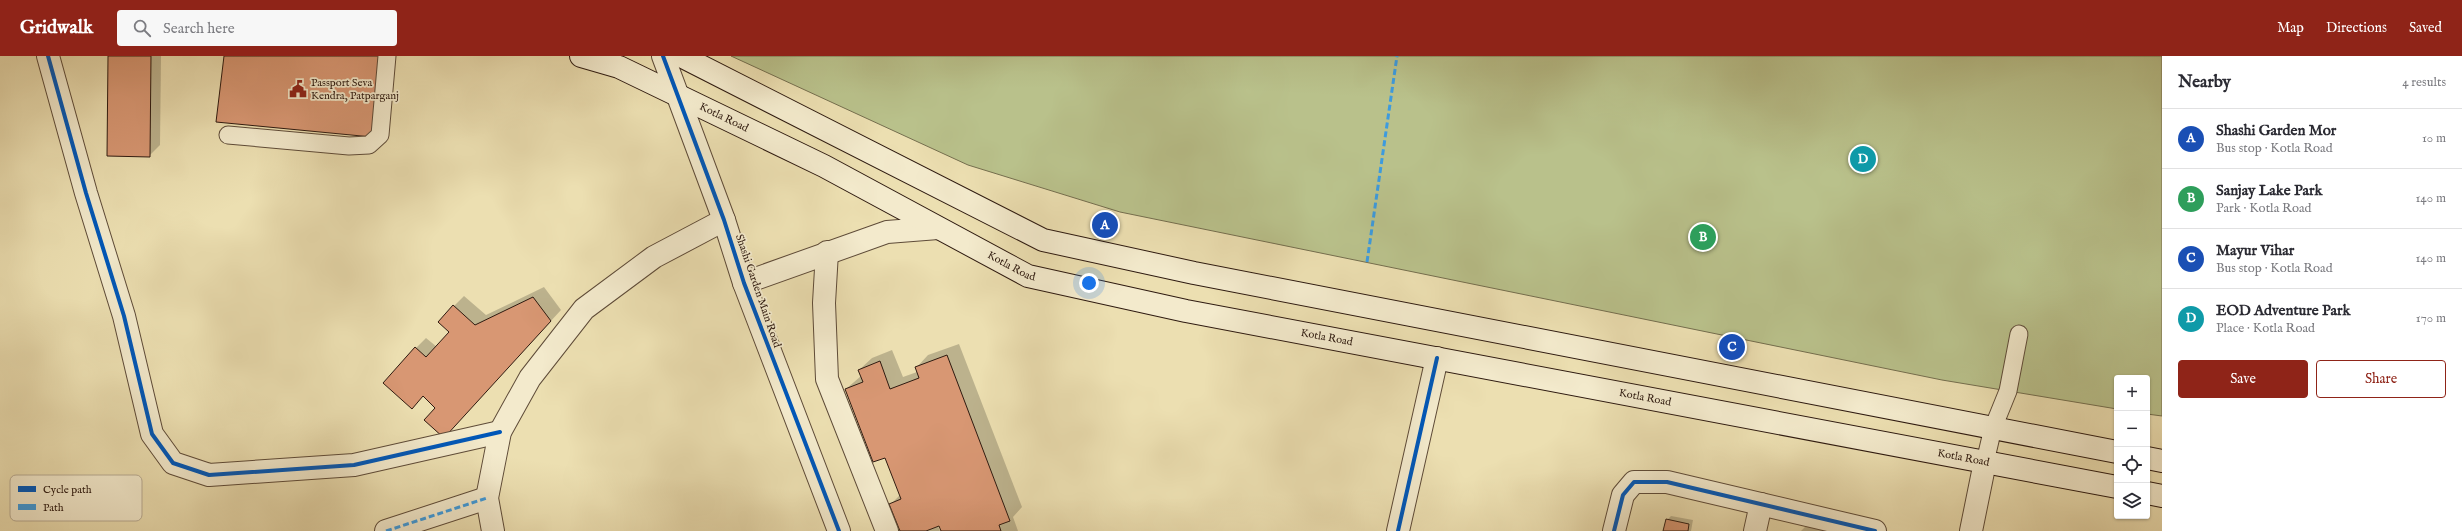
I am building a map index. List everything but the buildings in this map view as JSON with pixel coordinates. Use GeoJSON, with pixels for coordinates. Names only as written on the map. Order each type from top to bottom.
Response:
{"type":"FeatureCollection","features":[{"type":"Feature","properties":{"kind":"main road"},"geometry":{"type":"LineString","coordinates":[[48,56],[86,193],[124,316],[152,434],[173,463],[209,475],[354,465],[500,432]]}},
{"type":"Feature","properties":{"kind":"main road","name":"Kotla Road"},"geometry":{"type":"LineString","coordinates":[[581,56],[619,66],[824,166],[1028,276],[1186,311],[2114,486]]}},
{"type":"Feature","properties":{"kind":"main road","name":"Shashi Garden Main Road"},"geometry":{"type":"LineString","coordinates":[[663,56],[724,220],[744,283],[839,531]]}},
{"type":"Feature","properties":{"kind":"main road"},"geometry":{"type":"LineString","coordinates":[[681,56],[1043,240],[1194,273],[2114,451]]}},
{"type":"Feature","properties":{"kind":"main road"},"geometry":{"type":"LineString","coordinates":[[493,531],[487,498],[500,432],[530,378],[584,309],[654,257],[724,220]]}},
{"type":"Feature","properties":{"kind":"main road"},"geometry":{"type":"LineString","coordinates":[[744,283],[827,252],[887,232],[938,228]]}},
{"type":"Feature","properties":{"kind":"main road"},"geometry":{"type":"LineString","coordinates":[[827,252],[824,303],[827,380],[887,531]]}},
{"type":"Feature","properties":{"kind":"main road"},"geometry":{"type":"LineString","coordinates":[[1398,531],[1437,358]]}},
{"type":"Feature","properties":{"kind":"main road"},"geometry":{"type":"LineString","coordinates":[[2150,459],[2162,461]]}},
{"type":"Feature","properties":{"kind":"main road"},"geometry":{"type":"LineString","coordinates":[[1971,531],[1985,462]]}},
{"type":"Feature","properties":{"kind":"main road"},"geometry":{"type":"LineString","coordinates":[[1614,531],[1623,495],[1634,482],[1667,482],[1875,531]]}},
{"type":"Feature","properties":{"kind":"main road"},"geometry":{"type":"LineString","coordinates":[[2150,494],[2162,496]]}},
{"type":"Feature","properties":{"kind":"main road"},"geometry":{"type":"LineString","coordinates":[[386,531],[487,498]]}},
{"type":"Feature","properties":{"kind":"main road"},"geometry":{"type":"LineString","coordinates":[[1755,531],[1761,504]]}},
{"type":"Feature","properties":{"kind":"lane"},"geometry":{"type":"LineString","coordinates":[[228,135],[350,146],[369,145],[380,135],[387,56]]}},
{"type":"Feature","properties":{"kind":"lane"},"geometry":{"type":"LineString","coordinates":[[1985,462],[1993,428],[2008,391],[2019,334]]}},
{"type":"Feature","properties":{"kind":"green space"},"geometry":{"type":"Polygon","coordinates":[[[731,56],[2162,56],[2162,416],[2150,414],[2150,375],[2114,375],[2114,409],[1942,380],[1120,212],[968,165],[731,56]]]}},
{"type":"Feature","properties":{"kind":"marked path"},"geometry":{"type":"LineString","coordinates":[[1367,262],[1397,56]]}},
{"type":"Feature","properties":{"kind":"marked path"},"geometry":{"type":"LineString","coordinates":[[386,531],[487,498]]}},
{"type":"Feature","properties":{"kind":"cycle path"},"geometry":{"type":"LineString","coordinates":[[48,56],[86,193],[124,316],[152,434],[173,463],[209,475],[354,465],[500,432]]}},
{"type":"Feature","properties":{"kind":"cycle path"},"geometry":{"type":"LineString","coordinates":[[663,56],[724,220],[744,283],[839,531]]}},
{"type":"Feature","properties":{"kind":"cycle path"},"geometry":{"type":"LineString","coordinates":[[1398,531],[1437,358]]}},
{"type":"Feature","properties":{"kind":"cycle path"},"geometry":{"type":"LineString","coordinates":[[1614,531],[1623,495],[1634,482],[1667,482],[1875,531]]}},
{"type":"Feature","properties":{"kind":"place","name":"Passport Seva Kendra, Patparganj"},"geometry":{"type":"Point","coordinates":[298,89]}},
{"type":"Feature","properties":{"kind":"place","name":"EOD Adventure Park"},"geometry":{"type":"Point","coordinates":[1863,159]}},
{"type":"Feature","properties":{"kind":"place","name":"Shashi Garden Mor"},"geometry":{"type":"Point","coordinates":[1105,225]}},
{"type":"Feature","properties":{"kind":"place","name":"Sanjay Lake Park"},"geometry":{"type":"Point","coordinates":[1703,237]}},
{"type":"Feature","properties":{"kind":"place","name":"Mayur Vihar"},"geometry":{"type":"Point","coordinates":[1732,347]}}]}
